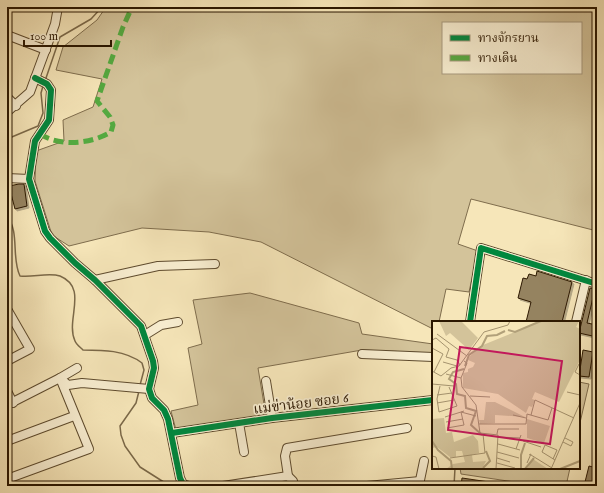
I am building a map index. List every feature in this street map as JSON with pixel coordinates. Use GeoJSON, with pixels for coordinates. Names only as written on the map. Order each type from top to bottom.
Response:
{"type":"FeatureCollection","features":[{"type":"Feature","properties":{"kind":"street"},"geometry":{"type":"LineString","coordinates":[[7,112],[16,106],[30,92],[55,24],[58,7]]}},
{"type":"Feature","properties":{"kind":"street"},"geometry":{"type":"LineString","coordinates":[[8,41],[46,50]]}},
{"type":"Feature","properties":{"kind":"street"},"geometry":{"type":"LineString","coordinates":[[35,78],[47,84],[51,90],[49,120],[35,141],[29,179],[46,231],[50,238],[141,326],[154,368],[147,388],[152,398],[166,415],[172,433],[180,478],[183,484],[188,486]]}},
{"type":"Feature","properties":{"kind":"street"},"geometry":{"type":"LineString","coordinates":[[7,97],[16,106]]}},
{"type":"Feature","properties":{"kind":"street"},"geometry":{"type":"LineString","coordinates":[[7,178],[29,179]]}},
{"type":"Feature","properties":{"kind":"street"},"geometry":{"type":"LineString","coordinates":[[470,321],[481,248],[597,284]]}},
{"type":"Feature","properties":{"kind":"street"},"geometry":{"type":"LineString","coordinates":[[95,280],[158,266],[216,264]]}},
{"type":"Feature","properties":{"kind":"street"},"geometry":{"type":"LineString","coordinates":[[576,321],[586,280]]}},
{"type":"Feature","properties":{"kind":"street"},"geometry":{"type":"LineString","coordinates":[[7,311],[30,349],[7,361]]}},
{"type":"Feature","properties":{"kind":"street"},"geometry":{"type":"LineString","coordinates":[[145,335],[161,325],[178,322]]}},
{"type":"Feature","properties":{"kind":"street"},"geometry":{"type":"LineString","coordinates":[[362,354],[432,357]]}},
{"type":"Feature","properties":{"kind":"street"},"geometry":{"type":"LineString","coordinates":[[7,390],[10,404],[77,368]]}},
{"type":"Feature","properties":{"kind":"street"},"geometry":{"type":"LineString","coordinates":[[60,378],[68,384],[82,383],[147,388]]}},
{"type":"Feature","properties":{"kind":"street"},"geometry":{"type":"LineString","coordinates":[[7,478],[89,450],[74,416],[60,378]]}},
{"type":"Feature","properties":{"kind":"street"},"geometry":{"type":"LineString","coordinates":[[266,381],[272,418]]}},
{"type":"Feature","properties":{"kind":"street","name":"แม่ข่าน้อย ซอย 6"},"geometry":{"type":"LineString","coordinates":[[172,433],[272,418],[432,400]]}},
{"type":"Feature","properties":{"kind":"street"},"geometry":{"type":"LineString","coordinates":[[7,441],[74,416]]}},
{"type":"Feature","properties":{"kind":"street"},"geometry":{"type":"LineString","coordinates":[[239,423],[244,452]]}},
{"type":"Feature","properties":{"kind":"street"},"geometry":{"type":"LineString","coordinates":[[294,486],[293,481],[288,476],[286,456],[287,448],[407,428]]}},
{"type":"Feature","properties":{"kind":"street"},"geometry":{"type":"LineString","coordinates":[[367,486],[419,483],[424,461]]}},
{"type":"Feature","properties":{"kind":"street"},"geometry":{"type":"LineString","coordinates":[[223,486],[256,483],[288,476]]}},
{"type":"Feature","properties":{"kind":"shaded area"},"geometry":{"type":"Polygon","coordinates":[[[106,7],[597,7],[597,231],[471,199],[458,244],[478,251],[469,292],[446,289],[439,321],[432,321],[432,328],[261,242],[209,232],[142,228],[69,246],[52,235],[35,181],[36,151],[64,141],[63,120],[93,107],[102,79],[56,70],[63,47],[97,20],[106,7]]]}},
{"type":"Feature","properties":{"kind":"shaded area"},"geometry":{"type":"Polygon","coordinates":[[[250,293],[359,323],[362,334],[432,344],[432,353],[362,350],[258,368],[266,416],[176,430],[171,411],[198,405],[188,348],[202,344],[193,300],[250,293]]]}},
{"type":"Feature","properties":{"kind":"shaded area"},"geometry":{"type":"Polygon","coordinates":[[[580,382],[589,384],[580,423],[580,382]]]}},
{"type":"Feature","properties":{"kind":"shaded area"},"geometry":{"type":"Polygon","coordinates":[[[460,469],[570,469],[566,486],[541,486],[461,474],[460,469]]]}},
{"type":"Feature","properties":{"kind":"building"},"geometry":{"type":"Polygon","coordinates":[[[24,184],[27,206],[15,209],[9,186],[24,184]]]}},
{"type":"Feature","properties":{"kind":"building"},"geometry":{"type":"Polygon","coordinates":[[[537,271],[572,282],[562,321],[526,321],[531,302],[518,298],[523,278],[527,279],[529,274],[536,276],[537,271]]]}},
{"type":"Feature","properties":{"kind":"building"},"geometry":{"type":"Polygon","coordinates":[[[590,288],[595,289],[587,323],[597,325],[597,337],[580,333],[590,288]]]}},
{"type":"Feature","properties":{"kind":"building"},"geometry":{"type":"Polygon","coordinates":[[[583,350],[593,352],[589,377],[580,376],[583,350]]]}},
{"type":"Feature","properties":{"kind":"building"},"geometry":{"type":"Polygon","coordinates":[[[589,466],[597,468],[597,486],[584,486],[589,466]]]}},
{"type":"Feature","properties":{"kind":"building"},"geometry":{"type":"Polygon","coordinates":[[[462,478],[496,483],[496,486],[461,486],[462,478]]]}},
{"type":"Feature","properties":{"kind":"waterway"},"geometry":{"type":"LineString","coordinates":[[45,81],[60,37],[91,19],[102,7]]}},
{"type":"Feature","properties":{"kind":"waterway"},"geometry":{"type":"LineString","coordinates":[[7,139],[38,126],[43,113],[41,93],[43,86]]}},
{"type":"Feature","properties":{"kind":"waterway"},"geometry":{"type":"LineString","coordinates":[[7,216],[11,222],[13,230],[17,269],[20,276],[55,275],[69,281],[75,296],[73,333],[76,343],[83,350],[121,353],[128,355],[142,363],[144,370],[140,385]]}},
{"type":"Feature","properties":{"kind":"waterway"},"geometry":{"type":"LineString","coordinates":[[139,391],[136,403],[120,426],[121,435],[125,446],[140,467],[170,486]]}},
{"type":"Feature","properties":{"kind":"waterway"},"geometry":{"type":"LineString","coordinates":[[454,486],[455,469]]}},
{"type":"Feature","properties":{"kind":"marked path"},"geometry":{"type":"LineString","coordinates":[[40,134],[57,141],[76,142],[94,139],[111,132],[113,125],[110,117],[97,101],[123,27],[132,7]]}},
{"type":"Feature","properties":{"kind":"cycle path"},"geometry":{"type":"LineString","coordinates":[[35,78],[47,84],[51,90],[49,120],[35,141],[29,179],[45,231],[75,263],[95,280],[141,326],[154,368],[149,389],[152,398],[164,410],[168,419],[180,478],[183,484],[188,486]]}},
{"type":"Feature","properties":{"kind":"cycle path"},"geometry":{"type":"LineString","coordinates":[[470,321],[481,248],[597,284]]}},
{"type":"Feature","properties":{"kind":"cycle path"},"geometry":{"type":"LineString","coordinates":[[172,433],[272,418],[432,400]]}}]}
